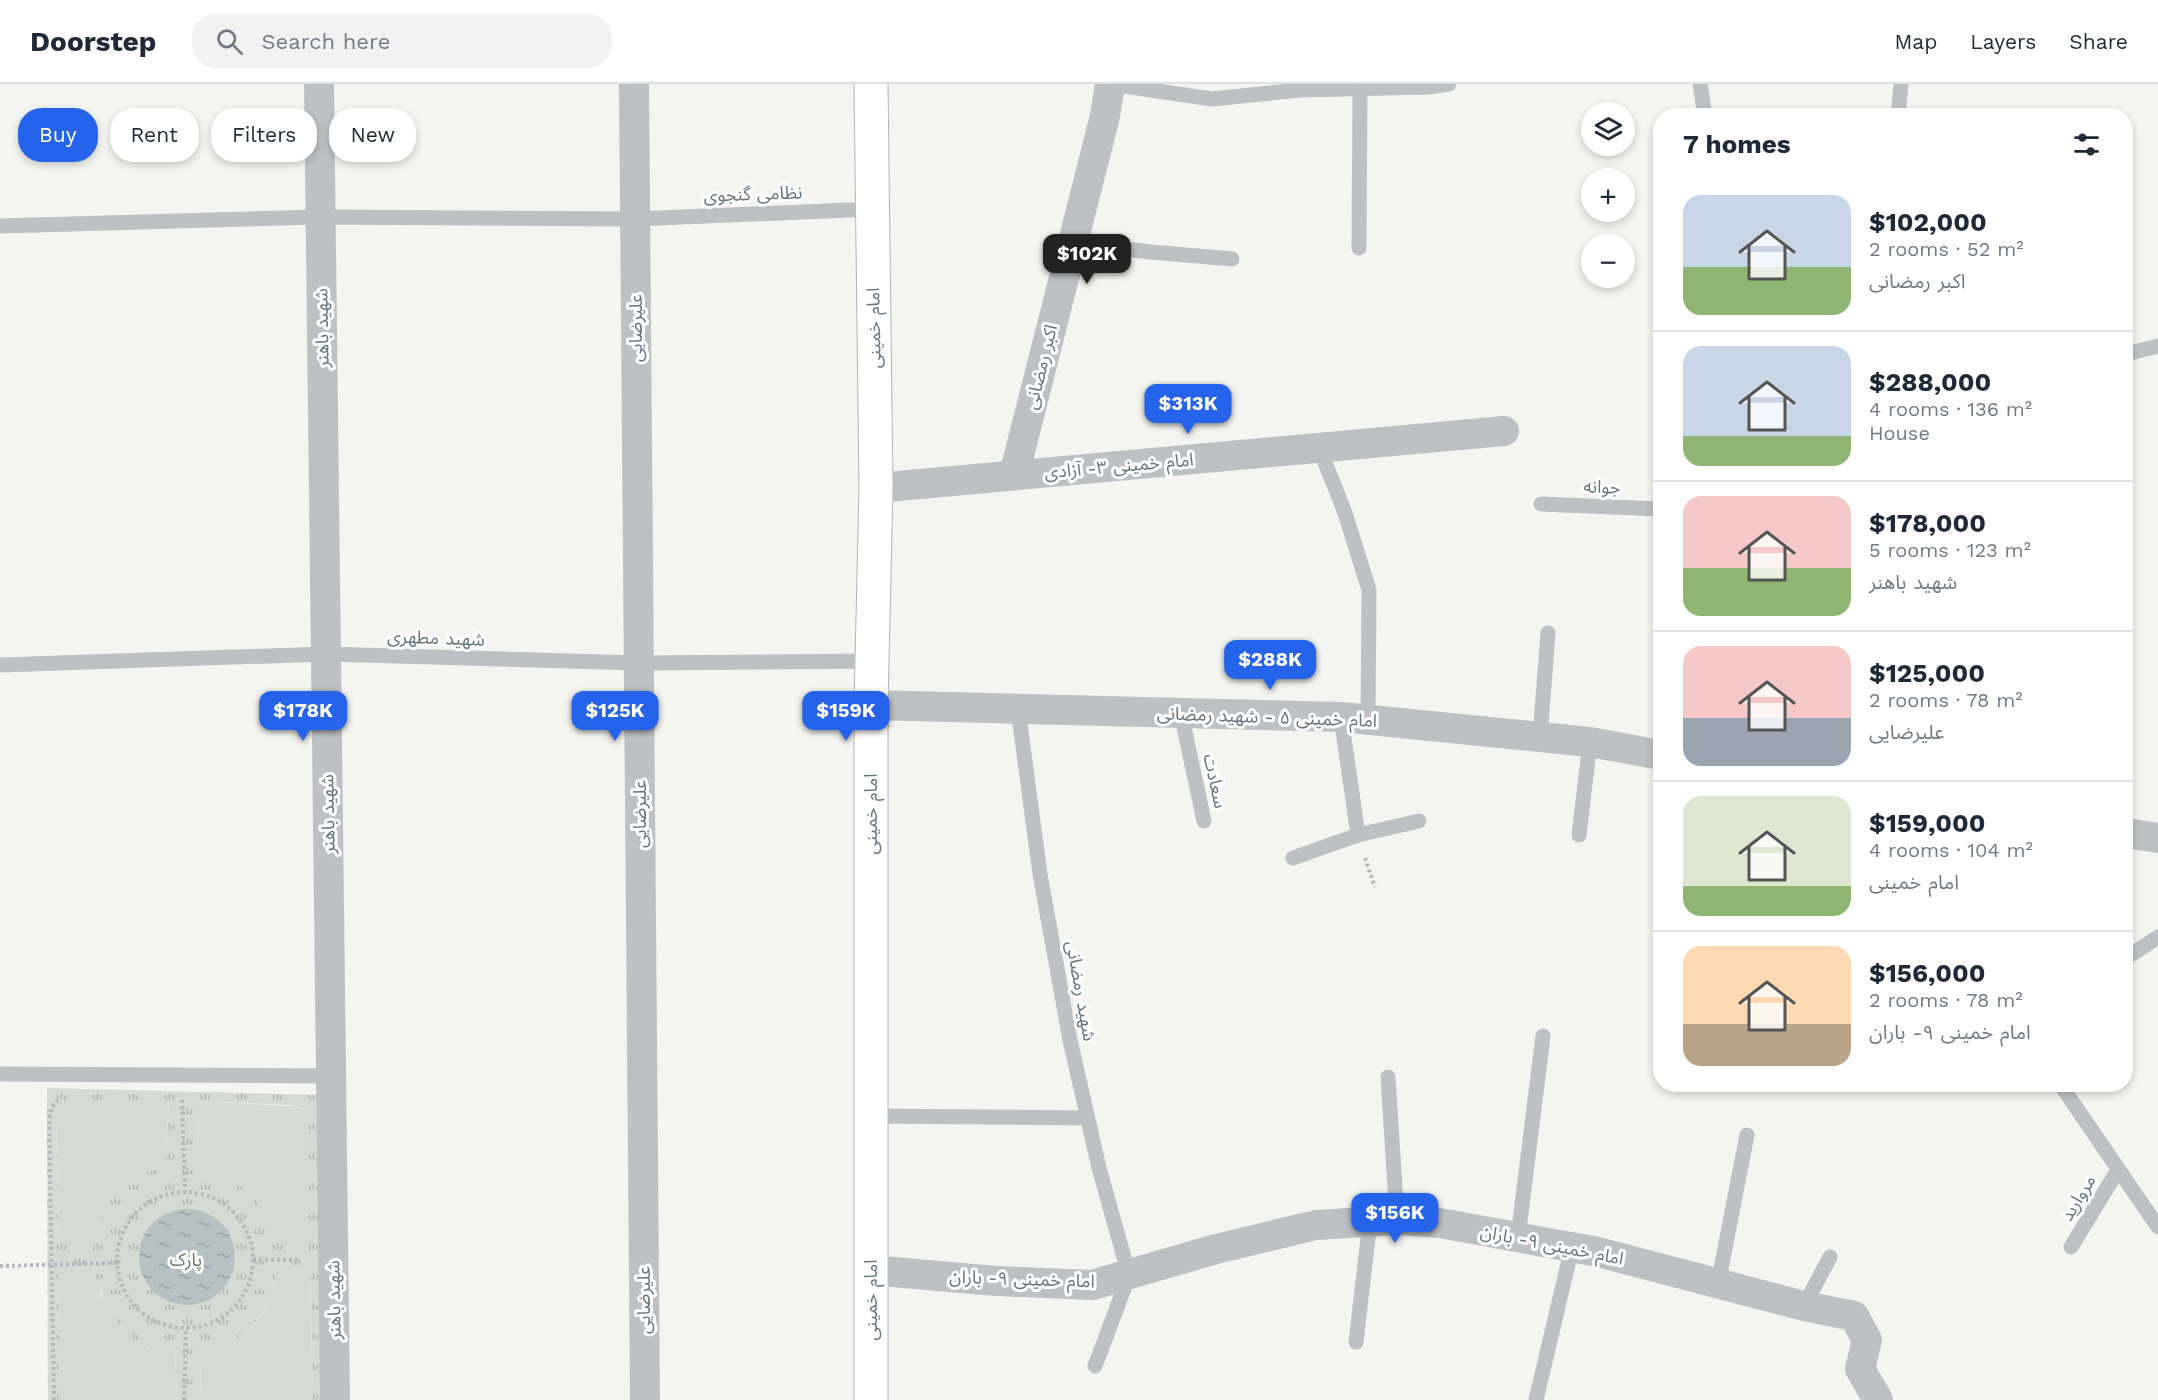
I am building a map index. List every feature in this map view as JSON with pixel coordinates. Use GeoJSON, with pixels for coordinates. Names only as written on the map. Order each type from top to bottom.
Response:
{"type":"FeatureCollection","features":[{"type":"Feature","properties":{"kind":"main road","name":"امام خمینی"},"geometry":{"type":"LineString","coordinates":[[871,84],[876,488],[871,705],[871,1400]]}},
{"type":"Feature","properties":{"kind":"street","name":"شهید باهنر"},"geometry":{"type":"LineString","coordinates":[[319,84],[335,1400]]}},
{"type":"Feature","properties":{"kind":"street","name":"علیرضایی"},"geometry":{"type":"LineString","coordinates":[[634,84],[645,1400]]}},
{"type":"Feature","properties":{"kind":"street","name":"اکبر رمضانی"},"geometry":{"type":"LineString","coordinates":[[1014,475],[1105,116],[1110,84]]}},
{"type":"Feature","properties":{"kind":"street","name":"امام خمینی ۳- آزادی"},"geometry":{"type":"LineString","coordinates":[[876,488],[1504,431]]}},
{"type":"Feature","properties":{"kind":"street","name":"امام خمینی ۵ - شهید رمضانی"},"geometry":{"type":"LineString","coordinates":[[871,705],[1354,718],[1590,742],[1653,754]]}},
{"type":"Feature","properties":{"kind":"street"},"geometry":{"type":"LineString","coordinates":[[2133,834],[2158,838]]}},
{"type":"Feature","properties":{"kind":"street","name":"امام خمینی ۹- باران"},"geometry":{"type":"LineString","coordinates":[[870,1270],[996,1281],[1092,1285],[1216,1249],[1316,1225],[1383,1220],[1440,1223],[1598,1252],[1804,1306],[1854,1316],[1867,1340],[1860,1369],[1878,1400]]}},
{"type":"Feature","properties":{"kind":"lane"},"geometry":{"type":"LineString","coordinates":[[1110,84],[1212,99],[1300,90],[1429,87],[1449,84]]}},
{"type":"Feature","properties":{"kind":"lane"},"geometry":{"type":"LineString","coordinates":[[1700,84],[1704,108]]}},
{"type":"Feature","properties":{"kind":"lane"},"geometry":{"type":"LineString","coordinates":[[1899,108],[1901,84]]}},
{"type":"Feature","properties":{"kind":"lane"},"geometry":{"type":"LineString","coordinates":[[1359,88],[1359,248]]}},
{"type":"Feature","properties":{"kind":"lane","name":"نظامی گنجوی"},"geometry":{"type":"LineString","coordinates":[[0,226],[320,218],[635,219],[873,209]]}},
{"type":"Feature","properties":{"kind":"lane"},"geometry":{"type":"LineString","coordinates":[[1073,243],[1232,259]]}},
{"type":"Feature","properties":{"kind":"lane"},"geometry":{"type":"LineString","coordinates":[[2133,352],[2158,346]]}},
{"type":"Feature","properties":{"kind":"lane"},"geometry":{"type":"LineString","coordinates":[[1318,447],[1345,513],[1369,590],[1354,718],[1358,835]]}},
{"type":"Feature","properties":{"kind":"lane","name":"جوانه"},"geometry":{"type":"LineString","coordinates":[[1541,504],[1653,509]]}},
{"type":"Feature","properties":{"kind":"lane"},"geometry":{"type":"LineString","coordinates":[[1540,737],[1548,633]]}},
{"type":"Feature","properties":{"kind":"lane","name":"شهید مطهری"},"geometry":{"type":"LineString","coordinates":[[0,664],[326,654],[639,663],[872,661]]}},
{"type":"Feature","properties":{"kind":"lane","name":"شهید رمضانی"},"geometry":{"type":"LineString","coordinates":[[1018,709],[1040,874],[1070,1040],[1099,1168],[1129,1275]]}},
{"type":"Feature","properties":{"kind":"lane","name":"سعادت"},"geometry":{"type":"LineString","coordinates":[[1181,713],[1204,821]]}},
{"type":"Feature","properties":{"kind":"lane"},"geometry":{"type":"LineString","coordinates":[[1579,835],[1590,742]]}},
{"type":"Feature","properties":{"kind":"lane"},"geometry":{"type":"LineString","coordinates":[[1293,858],[1358,835],[1419,821]]}},
{"type":"Feature","properties":{"kind":"lane"},"geometry":{"type":"LineString","coordinates":[[2133,953],[2158,937]]}},
{"type":"Feature","properties":{"kind":"lane"},"geometry":{"type":"LineString","coordinates":[[1518,1237],[1543,1036]]}},
{"type":"Feature","properties":{"kind":"lane"},"geometry":{"type":"LineString","coordinates":[[0,1074],[331,1076]]}},
{"type":"Feature","properties":{"kind":"lane"},"geometry":{"type":"LineString","coordinates":[[1356,1342],[1383,1220],[1388,1077]]}},
{"type":"Feature","properties":{"kind":"lane"},"geometry":{"type":"LineString","coordinates":[[2065,1092],[2158,1227]]}},
{"type":"Feature","properties":{"kind":"lane"},"geometry":{"type":"LineString","coordinates":[[870,1116],[1088,1118]]}},
{"type":"Feature","properties":{"kind":"lane"},"geometry":{"type":"LineString","coordinates":[[1718,1284],[1747,1135]]}},
{"type":"Feature","properties":{"kind":"lane","name":"مروارید"},"geometry":{"type":"LineString","coordinates":[[2072,1247],[2118,1170]]}},
{"type":"Feature","properties":{"kind":"lane"},"geometry":{"type":"LineString","coordinates":[[1536,1400],[1572,1247]]}},
{"type":"Feature","properties":{"kind":"lane"},"geometry":{"type":"LineString","coordinates":[[1804,1306],[1830,1257]]}},
{"type":"Feature","properties":{"kind":"lane"},"geometry":{"type":"LineString","coordinates":[[1095,1366],[1129,1275]]}},
{"type":"Feature","properties":{"kind":"path"},"geometry":{"type":"LineString","coordinates":[[181,1075],[185,1192]]}},
{"type":"Feature","properties":{"kind":"path"},"geometry":{"type":"LineString","coordinates":[[54,1400],[49,1120],[52,1107],[59,1100]]}},
{"type":"Feature","properties":{"kind":"path"},"geometry":{"type":"LineString","coordinates":[[175,1192],[196,1192],[217,1199],[234,1212],[247,1230],[253,1259],[253,1272],[245,1295],[230,1313],[209,1325],[186,1329],[162,1325],[142,1314],[126,1296],[117,1273],[117,1249],[124,1229],[137,1211],[154,1198],[175,1192]]}},
{"type":"Feature","properties":{"kind":"path"},"geometry":{"type":"LineString","coordinates":[[253,1259],[334,1260]]}},
{"type":"Feature","properties":{"kind":"path"},"geometry":{"type":"LineString","coordinates":[[0,1266],[117,1263]]}},
{"type":"Feature","properties":{"kind":"path"},"geometry":{"type":"LineString","coordinates":[[184,1400],[186,1329]]}},
{"type":"Feature","properties":{"kind":"green space","name":"پارک"},"geometry":{"type":"Polygon","coordinates":[[[47,1088],[321,1095],[323,1400],[313,1400],[310,1274],[276,1275],[267,1304],[251,1326],[229,1342],[201,1355],[200,1400],[177,1400],[175,1352],[157,1351],[145,1347],[125,1332],[110,1310],[95,1275],[58,1274],[60,1400],[48,1400],[47,1088]],[[74,1100],[62,1106],[56,1118],[59,1244],[94,1246],[102,1216],[116,1194],[136,1178],[165,1166],[169,1101],[74,1100]],[[198,1101],[197,1167],[224,1177],[247,1192],[266,1213],[280,1238],[305,1237],[308,1123],[304,1109],[290,1105],[198,1101]]]}},
{"type":"Feature","properties":{"kind":"green space"},"geometry":{"type":"Polygon","coordinates":[[[74,1100],[169,1100],[165,1166],[137,1178],[116,1194],[102,1217],[95,1247],[59,1245],[56,1118],[62,1106],[74,1100]]]}},
{"type":"Feature","properties":{"kind":"green space"},"geometry":{"type":"Polygon","coordinates":[[[198,1101],[290,1106],[304,1109],[308,1123],[306,1237],[280,1238],[266,1213],[247,1192],[224,1177],[197,1167],[198,1101]]]}},
{"type":"Feature","properties":{"kind":"green space"},"geometry":{"type":"Polygon","coordinates":[[[58,1274],[95,1274],[102,1297],[154,1351],[175,1352],[177,1400],[60,1400],[58,1274]]]}},
{"type":"Feature","properties":{"kind":"green space"},"geometry":{"type":"Polygon","coordinates":[[[310,1274],[313,1400],[200,1400],[201,1355],[229,1343],[251,1327],[267,1305],[276,1275],[310,1274]]]}},
{"type":"Feature","properties":{"kind":"water"},"geometry":{"type":"Polygon","coordinates":[[[187,1209],[205,1212],[221,1223],[232,1239],[235,1257],[232,1275],[221,1291],[205,1302],[187,1305],[169,1302],[153,1291],[142,1275],[139,1257],[142,1239],[153,1223],[169,1212],[187,1209]]]}}]}
